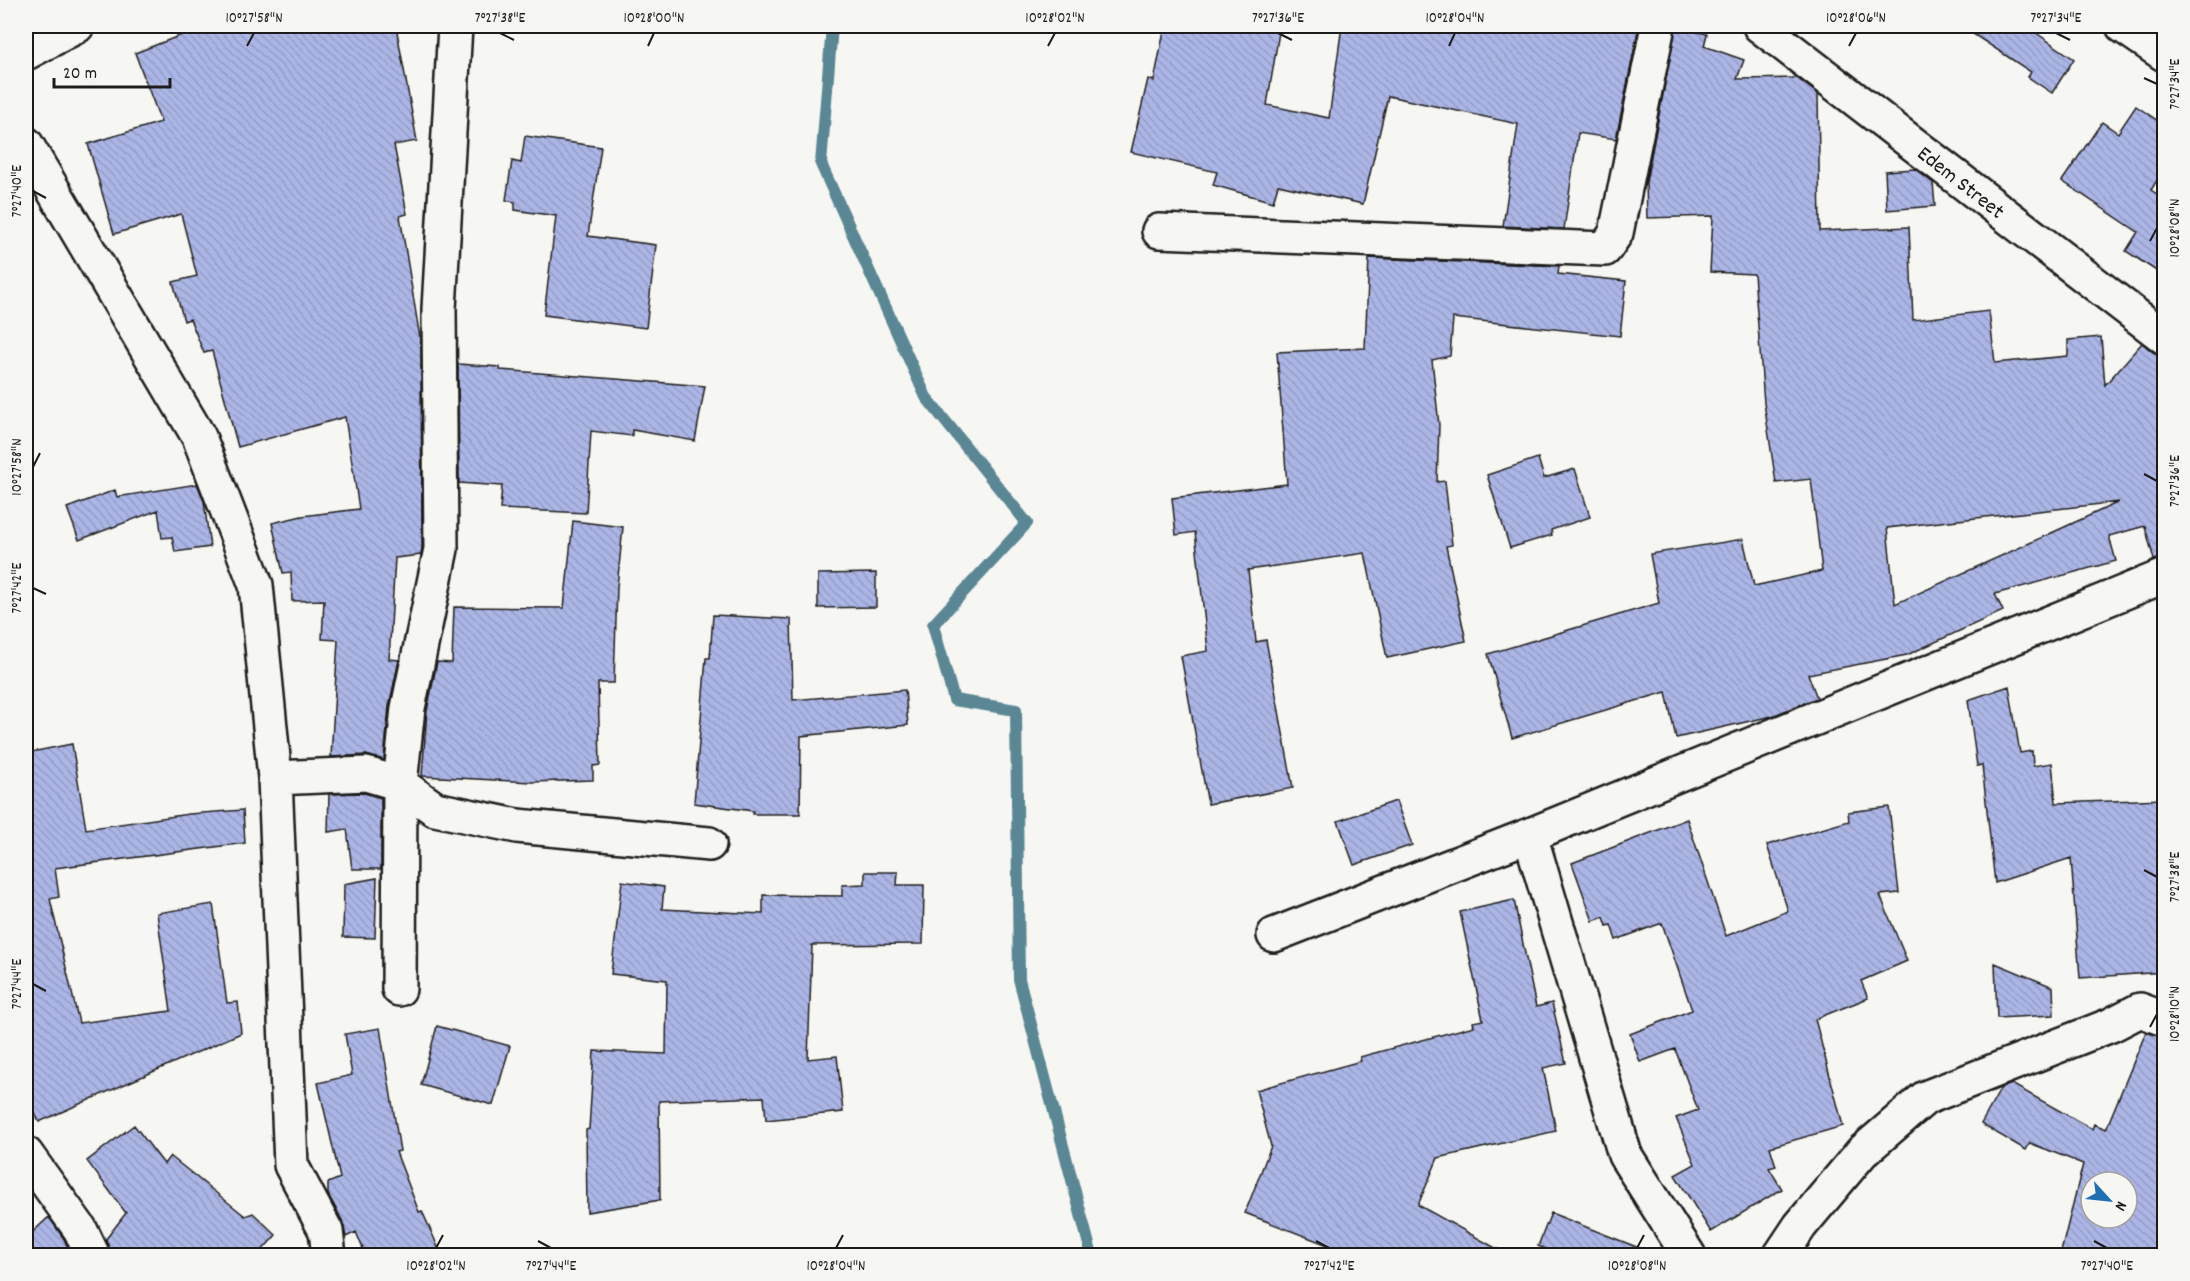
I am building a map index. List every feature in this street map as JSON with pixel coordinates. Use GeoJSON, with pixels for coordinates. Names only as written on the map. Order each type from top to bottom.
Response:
{"type":"FeatureCollection","features":[{"type":"Feature","properties":{"kind":"street"},"geometry":{"type":"LineString","coordinates":[[26,53],[77,26]]}},
{"type":"Feature","properties":{"kind":"street"},"geometry":{"type":"LineString","coordinates":[[399,989],[400,784],[408,708],[441,549],[439,309],[455,26]]}},
{"type":"Feature","properties":{"kind":"street"},"geometry":{"type":"LineString","coordinates":[[1159,231],[1605,249],[1616,234],[1659,26]]}},
{"type":"Feature","properties":{"kind":"street","name":"Edem Street"},"geometry":{"type":"LineString","coordinates":[[1760,26],[2164,337]]}},
{"type":"Feature","properties":{"kind":"street"},"geometry":{"type":"LineString","coordinates":[[2122,26],[2164,54]]}},
{"type":"Feature","properties":{"kind":"street"},"geometry":{"type":"LineString","coordinates":[[26,144],[199,437],[256,585],[275,778],[291,1165],[326,1231],[329,1256]]}},
{"type":"Feature","properties":{"kind":"street"},"geometry":{"type":"LineString","coordinates":[[1274,934],[1530,835],[2164,576]]}},
{"type":"Feature","properties":{"kind":"street"},"geometry":{"type":"LineString","coordinates":[[275,778],[366,774],[400,784],[435,809],[517,826],[709,844]]}},
{"type":"Feature","properties":{"kind":"street"},"geometry":{"type":"LineString","coordinates":[[1530,835],[1625,1155],[1689,1256]]}},
{"type":"Feature","properties":{"kind":"street"},"geometry":{"type":"LineString","coordinates":[[1780,1256],[1800,1226],[1862,1152],[1925,1098],[2110,1025],[2140,1010],[2164,1019]]}},
{"type":"Feature","properties":{"kind":"street"},"geometry":{"type":"LineString","coordinates":[[26,1154],[80,1229],[93,1256]]}},
{"type":"Feature","properties":{"kind":"building"},"geometry":{"type":"Polygon","coordinates":[[[205,26],[396,26],[417,141],[394,145],[407,214],[400,216],[421,344],[422,547],[421,555],[395,558],[389,659],[399,660],[389,706],[384,760],[366,755],[331,757],[338,640],[322,639],[324,600],[292,601],[291,572],[283,573],[272,523],[302,516],[359,509],[345,417],[238,447],[212,351],[204,353],[190,319],[184,321],[173,282],[197,276],[181,214],[114,234],[88,144],[161,122],[135,53],[205,26]]]}},
{"type":"Feature","properties":{"kind":"building"},"geometry":{"type":"Polygon","coordinates":[[[1165,26],[1280,26],[1267,105],[1329,118],[1342,26],[1639,26],[1616,139],[1578,133],[1564,229],[1503,226],[1518,124],[1388,96],[1363,204],[1278,185],[1273,202],[1213,185],[1217,172],[1131,152],[1148,79],[1154,81],[1165,26]]]}},
{"type":"Feature","properties":{"kind":"building"},"geometry":{"type":"Polygon","coordinates":[[[1961,26],[2026,26],[2074,59],[2052,93],[2028,77],[2031,72],[1961,26]]]}},
{"type":"Feature","properties":{"kind":"building"},"geometry":{"type":"Polygon","coordinates":[[[1676,27],[1707,34],[1704,46],[1744,60],[1737,79],[1797,78],[1818,94],[1820,231],[1909,227],[1913,320],[1989,311],[1995,363],[2068,356],[2068,340],[2101,337],[2105,385],[2142,343],[2153,352],[2164,355],[2164,558],[2154,560],[2145,526],[2109,536],[2116,561],[1995,594],[2003,611],[1907,655],[1808,674],[1817,698],[1772,716],[1676,738],[1666,692],[1512,738],[1488,654],[1659,603],[1650,554],[1743,539],[1754,586],[1822,571],[1811,479],[1776,483],[1764,403],[1754,274],[1710,272],[1713,216],[1647,218],[1646,182],[1676,27]],[[2119,502],[1887,528],[1895,604],[2119,502]]]}},
{"type":"Feature","properties":{"kind":"building"},"geometry":{"type":"Polygon","coordinates":[[[2136,106],[2164,125],[2164,169],[2151,190],[2160,196],[2164,189],[2164,276],[2126,251],[2138,232],[2062,181],[2102,122],[2118,133],[2136,106]]]}},
{"type":"Feature","properties":{"kind":"building"},"geometry":{"type":"Polygon","coordinates":[[[525,136],[601,147],[588,236],[656,245],[646,328],[544,315],[556,216],[515,210],[515,202],[506,200],[512,161],[521,163],[525,136]]]}},
{"type":"Feature","properties":{"kind":"building"},"geometry":{"type":"Polygon","coordinates":[[[1915,169],[1933,183],[1935,206],[1887,210],[1885,171],[1915,169]]]}},
{"type":"Feature","properties":{"kind":"building"},"geometry":{"type":"Polygon","coordinates":[[[1369,258],[1559,266],[1558,274],[1626,281],[1620,336],[1453,318],[1450,356],[1432,360],[1439,425],[1437,482],[1445,481],[1452,545],[1446,546],[1466,641],[1387,658],[1365,553],[1248,570],[1256,642],[1266,640],[1293,788],[1208,804],[1181,656],[1208,651],[1195,532],[1176,535],[1172,498],[1287,484],[1277,352],[1365,348],[1369,258]]]}},
{"type":"Feature","properties":{"kind":"building"},"geometry":{"type":"Polygon","coordinates":[[[458,364],[500,367],[500,370],[705,386],[695,441],[632,430],[632,436],[591,431],[586,513],[500,509],[502,486],[459,483],[458,364]]]}},
{"type":"Feature","properties":{"kind":"building"},"geometry":{"type":"Polygon","coordinates":[[[1538,458],[1544,478],[1575,469],[1590,517],[1551,530],[1552,535],[1510,548],[1487,475],[1538,458]]]}},
{"type":"Feature","properties":{"kind":"building"},"geometry":{"type":"Polygon","coordinates":[[[197,484],[204,501],[210,547],[175,552],[172,537],[162,538],[158,510],[79,540],[67,508],[115,490],[117,497],[197,484]]]}},
{"type":"Feature","properties":{"kind":"building"},"geometry":{"type":"Polygon","coordinates":[[[573,521],[623,527],[617,587],[614,683],[598,683],[600,765],[593,766],[593,780],[531,782],[422,776],[427,711],[437,662],[452,663],[454,607],[564,608],[573,521]]]}},
{"type":"Feature","properties":{"kind":"building"},"geometry":{"type":"Polygon","coordinates":[[[876,573],[876,607],[818,608],[818,574],[876,573]]]}},
{"type":"Feature","properties":{"kind":"building"},"geometry":{"type":"Polygon","coordinates":[[[713,615],[791,619],[793,700],[905,690],[908,725],[801,736],[800,814],[753,814],[753,811],[694,803],[706,658],[710,658],[713,615]]]}},
{"type":"Feature","properties":{"kind":"building"},"geometry":{"type":"Polygon","coordinates":[[[2009,686],[2020,753],[2032,751],[2033,766],[2052,763],[2056,803],[2164,799],[2164,972],[2080,978],[2071,858],[1995,883],[1982,765],[1977,766],[1968,700],[2009,686]]]}},
{"type":"Feature","properties":{"kind":"building"},"geometry":{"type":"Polygon","coordinates":[[[72,744],[86,829],[189,814],[243,810],[245,843],[55,868],[59,897],[50,899],[79,1023],[171,1011],[157,913],[213,904],[227,1003],[238,1002],[241,1033],[39,1122],[26,1093],[26,753],[72,744]]]}},
{"type":"Feature","properties":{"kind":"building"},"geometry":{"type":"Polygon","coordinates":[[[364,793],[381,798],[381,869],[352,869],[347,829],[328,832],[329,794],[364,793]]]}},
{"type":"Feature","properties":{"kind":"building"},"geometry":{"type":"Polygon","coordinates":[[[1396,801],[1412,845],[1354,865],[1338,821],[1396,801]]]}},
{"type":"Feature","properties":{"kind":"building"},"geometry":{"type":"Polygon","coordinates":[[[1889,807],[1899,893],[1880,895],[1907,961],[1861,981],[1868,998],[1815,1019],[1843,1126],[1770,1147],[1776,1166],[1769,1168],[1782,1189],[1711,1232],[1675,1175],[1695,1164],[1676,1118],[1698,1110],[1675,1049],[1640,1062],[1630,1034],[1692,1010],[1662,923],[1616,940],[1611,925],[1607,926],[1604,917],[1593,921],[1572,863],[1687,819],[1726,936],[1788,911],[1767,845],[1849,821],[1848,812],[1889,807]]]}},
{"type":"Feature","properties":{"kind":"building"},"geometry":{"type":"Polygon","coordinates":[[[865,872],[898,872],[897,885],[924,885],[923,944],[812,945],[808,1059],[837,1056],[843,1112],[766,1120],[764,1097],[659,1101],[660,1200],[587,1212],[586,1130],[589,1129],[594,1051],[666,1054],[667,980],[611,974],[622,881],[664,887],[662,909],[763,914],[763,895],[842,896],[842,885],[865,884],[865,872]]]}},
{"type":"Feature","properties":{"kind":"building"},"geometry":{"type":"Polygon","coordinates":[[[377,878],[375,938],[343,937],[344,884],[377,878]]]}},
{"type":"Feature","properties":{"kind":"building"},"geometry":{"type":"Polygon","coordinates":[[[1514,900],[1536,1007],[1552,1003],[1566,1063],[1543,1068],[1556,1131],[1438,1158],[1418,1205],[1510,1256],[1329,1256],[1333,1247],[1245,1213],[1271,1146],[1256,1090],[1361,1061],[1360,1057],[1474,1026],[1473,1022],[1483,1020],[1460,912],[1514,900]]]}},
{"type":"Feature","properties":{"kind":"building"},"geometry":{"type":"Polygon","coordinates":[[[1995,963],[2053,987],[2054,1015],[1997,1018],[1995,963]]]}},
{"type":"Feature","properties":{"kind":"building"},"geometry":{"type":"Polygon","coordinates":[[[437,1026],[510,1046],[493,1105],[421,1085],[437,1026]]]}},
{"type":"Feature","properties":{"kind":"building"},"geometry":{"type":"Polygon","coordinates":[[[380,1028],[400,1151],[396,1152],[419,1212],[422,1211],[442,1256],[366,1256],[356,1232],[346,1237],[343,1222],[328,1194],[328,1183],[340,1178],[318,1083],[352,1075],[345,1034],[380,1028]]]}},
{"type":"Feature","properties":{"kind":"building"},"geometry":{"type":"Polygon","coordinates":[[[2146,1032],[2164,1037],[2164,1256],[2060,1256],[2079,1180],[2079,1230],[2139,1230],[2139,1170],[2082,1170],[2083,1164],[2030,1143],[2026,1150],[1981,1124],[2001,1088],[2012,1084],[2092,1129],[2094,1124],[2106,1129],[2146,1032]]]}},
{"type":"Feature","properties":{"kind":"building"},"geometry":{"type":"Polygon","coordinates":[[[134,1125],[164,1164],[170,1156],[245,1216],[253,1213],[276,1235],[257,1256],[111,1256],[106,1239],[126,1213],[87,1161],[134,1125]]]}},
{"type":"Feature","properties":{"kind":"building"},"geometry":{"type":"Polygon","coordinates":[[[1551,1213],[1654,1254],[1653,1256],[1563,1256],[1538,1246],[1551,1213]]]}},
{"type":"Feature","properties":{"kind":"building"},"geometry":{"type":"Polygon","coordinates":[[[49,1217],[72,1256],[26,1256],[26,1238],[49,1217]]]}},
{"type":"Feature","properties":{"kind":"waterway"},"geometry":{"type":"LineString","coordinates":[[832,26],[821,164],[926,397],[1027,523],[933,625],[954,700],[1016,710],[1019,979],[1092,1256]]}}]}
